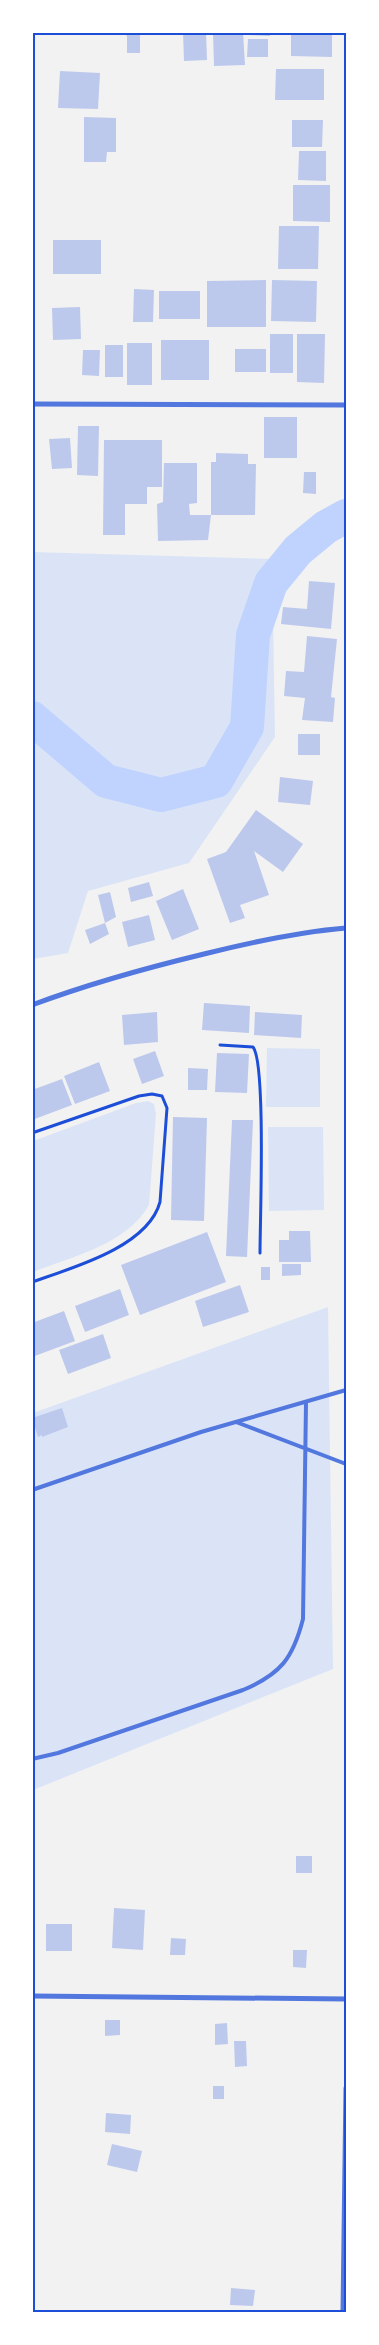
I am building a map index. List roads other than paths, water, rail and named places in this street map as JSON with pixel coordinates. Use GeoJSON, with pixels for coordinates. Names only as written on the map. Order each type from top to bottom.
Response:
{"type":"FeatureCollection","features":[{"type":"Feature","properties":{"kind":"street"},"geometry":{"type":"LineString","coordinates":[[32,404],[346,405]]}},
{"type":"Feature","properties":{"kind":"street"},"geometry":{"type":"LineString","coordinates":[[32,1005],[117,976],[170,962],[270,938],[346,928]]}},
{"type":"Feature","properties":{"kind":"street"},"geometry":{"type":"LineString","coordinates":[[32,1996],[346,1999]]}},
{"type":"Feature","properties":{"kind":"street"},"geometry":{"type":"LineString","coordinates":[[343,2312],[346,2088]]}},
{"type":"Feature","properties":{"kind":"lane"},"geometry":{"type":"LineString","coordinates":[[32,1490],[201,1432],[346,1390]]}},
{"type":"Feature","properties":{"kind":"lane"},"geometry":{"type":"LineString","coordinates":[[32,1759],[58,1753],[243,1690],[276,1673],[289,1658],[298,1638],[303,1619],[306,1402]]}},
{"type":"Feature","properties":{"kind":"lane"},"geometry":{"type":"LineString","coordinates":[[236,1422],[346,1464]]}},
{"type":"Feature","properties":{"kind":"waterway"},"geometry":{"type":"LineString","coordinates":[[32,718],[106,781],[161,795],[216,781],[247,727],[253,635],[271,583],[298,550],[326,527],[346,516]]}}]}
